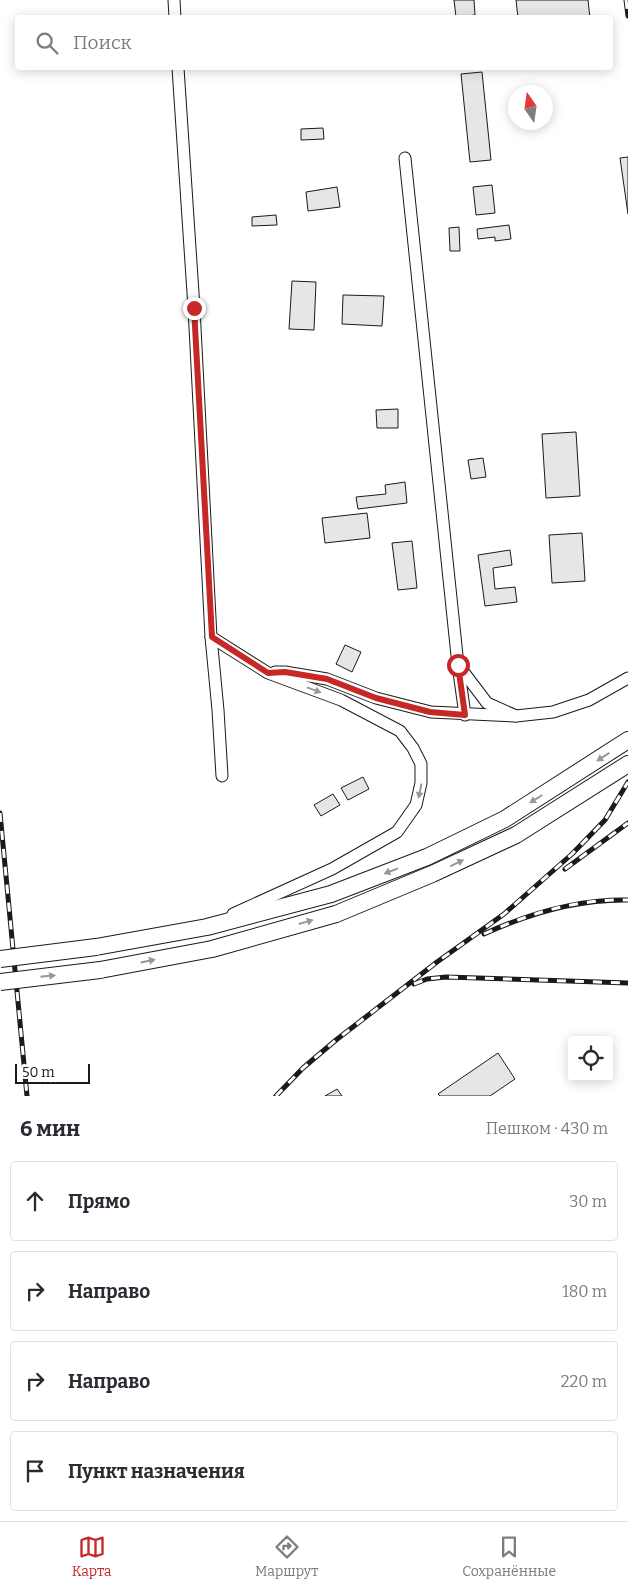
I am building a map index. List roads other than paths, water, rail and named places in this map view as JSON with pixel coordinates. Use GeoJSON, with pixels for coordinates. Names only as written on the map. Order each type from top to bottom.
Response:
{"type":"FeatureCollection","features":[{"type":"Feature","properties":{"kind":"highway"},"geometry":{"type":"LineString","coordinates":[[0,959],[96,948],[207,927],[331,894],[427,857],[505,819],[628,740]]}},
{"type":"Feature","properties":{"kind":"highway"},"geometry":{"type":"LineString","coordinates":[[0,982],[100,970],[212,949],[336,914],[432,874],[516,835],[628,764]]}},
{"type":"Feature","properties":{"kind":"street"},"geometry":{"type":"LineString","coordinates":[[174,0],[175,15]]}},
{"type":"Feature","properties":{"kind":"street"},"geometry":{"type":"LineString","coordinates":[[178,70],[222,776]]}},
{"type":"Feature","properties":{"kind":"street"},"geometry":{"type":"LineString","coordinates":[[405,158],[458,665],[465,715]]}},
{"type":"Feature","properties":{"kind":"street"},"geometry":{"type":"LineString","coordinates":[[207,927],[332,869],[397,832],[416,805],[421,783],[421,764],[413,748],[400,730],[342,700],[268,673],[212,637]]}},
{"type":"Feature","properties":{"kind":"street"},"geometry":{"type":"LineString","coordinates":[[458,665],[487,703],[516,716]]}},
{"type":"Feature","properties":{"kind":"street"},"geometry":{"type":"LineString","coordinates":[[268,673],[285,672],[327,679],[376,698],[430,712],[516,716],[553,712],[589,700],[628,678]]}},
{"type":"Feature","properties":{"kind":"railway"},"geometry":{"type":"LineString","coordinates":[[626,0],[628,16]]}},
{"type":"Feature","properties":{"kind":"railway"},"geometry":{"type":"LineString","coordinates":[[276,1096],[303,1068],[336,1040],[437,962],[504,914],[572,854],[605,820],[628,782]]}},
{"type":"Feature","properties":{"kind":"railway"},"geometry":{"type":"LineString","coordinates":[[0,813],[27,1096]]}},
{"type":"Feature","properties":{"kind":"railway"},"geometry":{"type":"LineString","coordinates":[[565,869],[628,823]]}},
{"type":"Feature","properties":{"kind":"railway"},"geometry":{"type":"LineString","coordinates":[[484,934],[554,909],[590,902],[628,900]]}},
{"type":"Feature","properties":{"kind":"railway"},"geometry":{"type":"LineString","coordinates":[[414,984],[427,979],[446,977],[628,983]]}}]}
